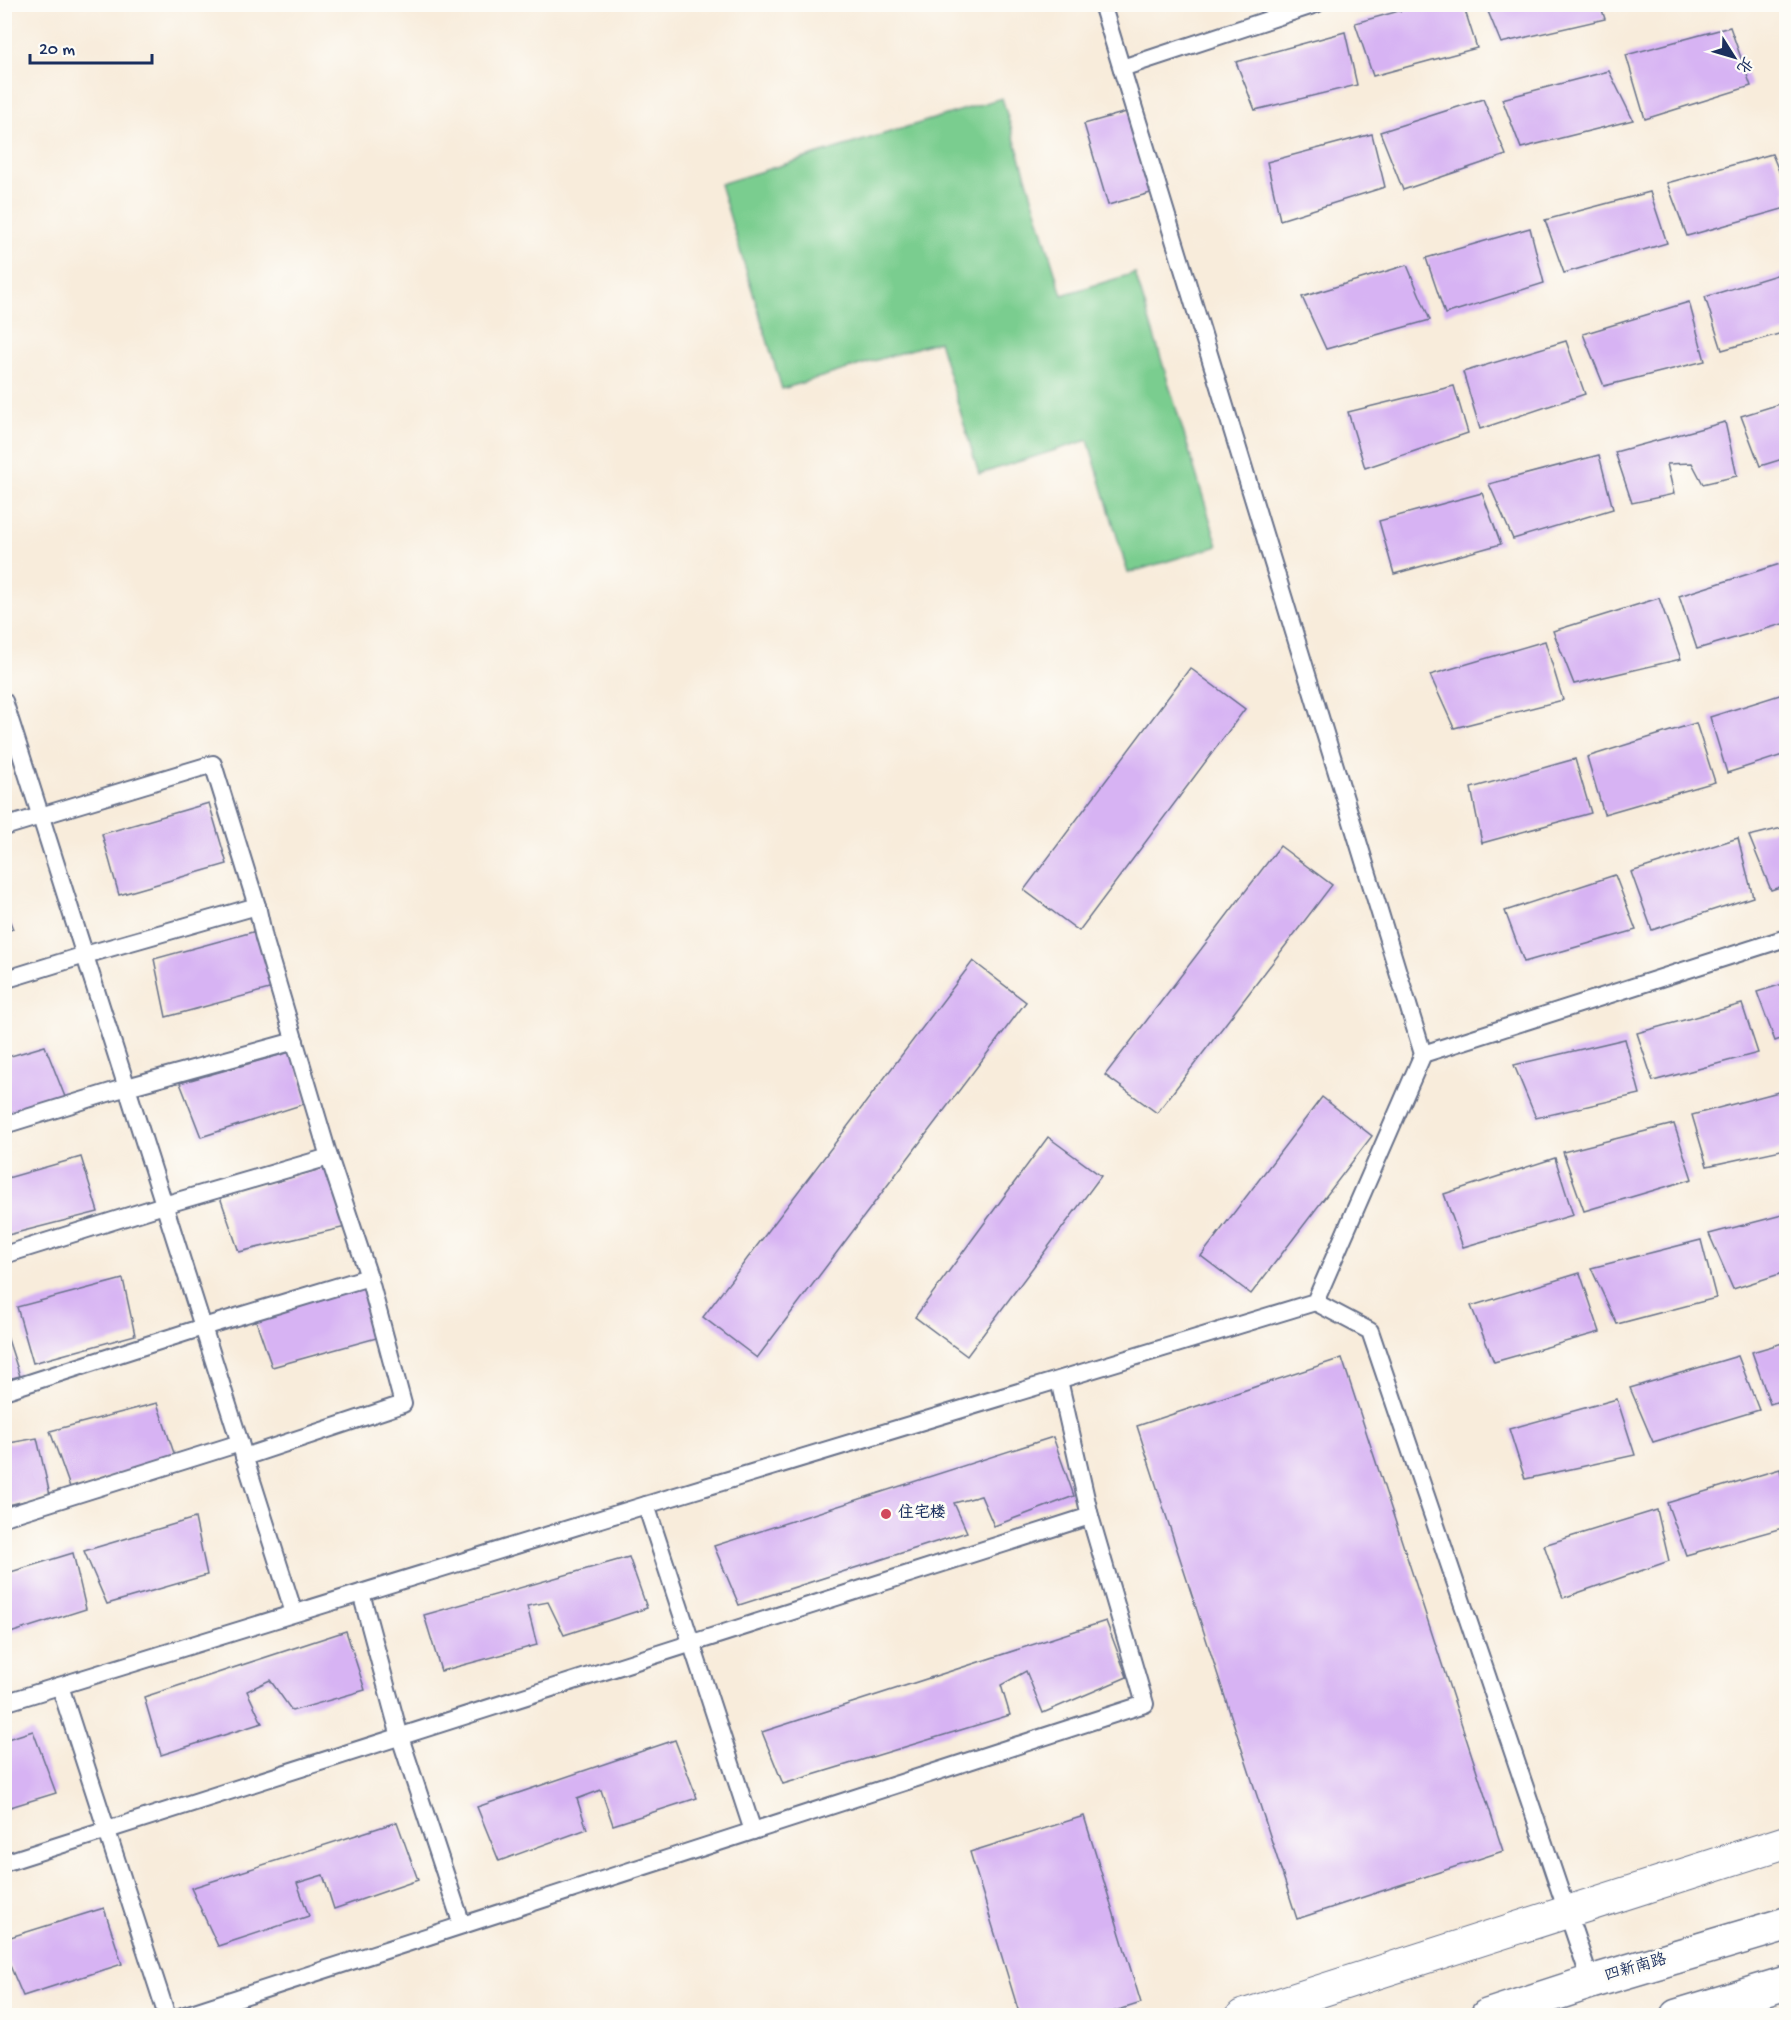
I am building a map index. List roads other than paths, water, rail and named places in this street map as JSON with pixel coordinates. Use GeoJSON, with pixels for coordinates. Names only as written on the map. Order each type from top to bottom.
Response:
{"type":"FeatureCollection","features":[{"type":"Feature","properties":{"kind":"main road","name":"四新南路"},"geometry":{"type":"LineString","coordinates":[[1487,2016],[1591,1982],[1786,1924]]}},
{"type":"Feature","properties":{"kind":"main road"},"geometry":{"type":"LineString","coordinates":[[1677,2016],[1786,1983]]}},
{"type":"Feature","properties":{"kind":"street"},"geometry":{"type":"LineString","coordinates":[[1242,2016],[1786,1842]]}},
{"type":"Feature","properties":{"kind":"lane"},"geometry":{"type":"LineString","coordinates":[[1102,4],[1423,1054],[1315,1302]]}},
{"type":"Feature","properties":{"kind":"lane"},"geometry":{"type":"LineString","coordinates":[[1122,68],[1316,4]]}},
{"type":"Feature","properties":{"kind":"lane"},"geometry":{"type":"LineString","coordinates":[[4,701],[294,1613]]}},
{"type":"Feature","properties":{"kind":"lane"},"geometry":{"type":"LineString","coordinates":[[4,827],[213,764],[330,1157],[369,1277],[403,1404],[4,1517]]}},
{"type":"Feature","properties":{"kind":"lane"},"geometry":{"type":"LineString","coordinates":[[4,980],[257,906]]}},
{"type":"Feature","properties":{"kind":"lane"},"geometry":{"type":"LineString","coordinates":[[1423,1054],[1786,938]]}},
{"type":"Feature","properties":{"kind":"lane"},"geometry":{"type":"LineString","coordinates":[[4,1125],[127,1087],[295,1041]]}},
{"type":"Feature","properties":{"kind":"lane"},"geometry":{"type":"LineString","coordinates":[[4,1255],[164,1205],[330,1157]]}},
{"type":"Feature","properties":{"kind":"lane"},"geometry":{"type":"LineString","coordinates":[[4,1391],[369,1277]]}},
{"type":"Feature","properties":{"kind":"lane"},"geometry":{"type":"LineString","coordinates":[[4,1703],[1315,1302],[1370,1331],[1591,1982]]}},
{"type":"Feature","properties":{"kind":"lane"},"geometry":{"type":"LineString","coordinates":[[182,2016],[1145,1704],[1090,1516],[1059,1380]]}},
{"type":"Feature","properties":{"kind":"lane"},"geometry":{"type":"LineString","coordinates":[[646,1505],[753,1831]]}},
{"type":"Feature","properties":{"kind":"lane"},"geometry":{"type":"LineString","coordinates":[[4,1863],[1090,1516]]}},
{"type":"Feature","properties":{"kind":"lane"},"geometry":{"type":"LineString","coordinates":[[361,1593],[400,1737],[462,1924]]}},
{"type":"Feature","properties":{"kind":"lane"},"geometry":{"type":"LineString","coordinates":[[60,1686],[167,2016]]}},
{"type":"Feature","properties":{"kind":"place","name":"住宅楼"},"geometry":{"type":"Point","coordinates":[886,1514]}}]}
